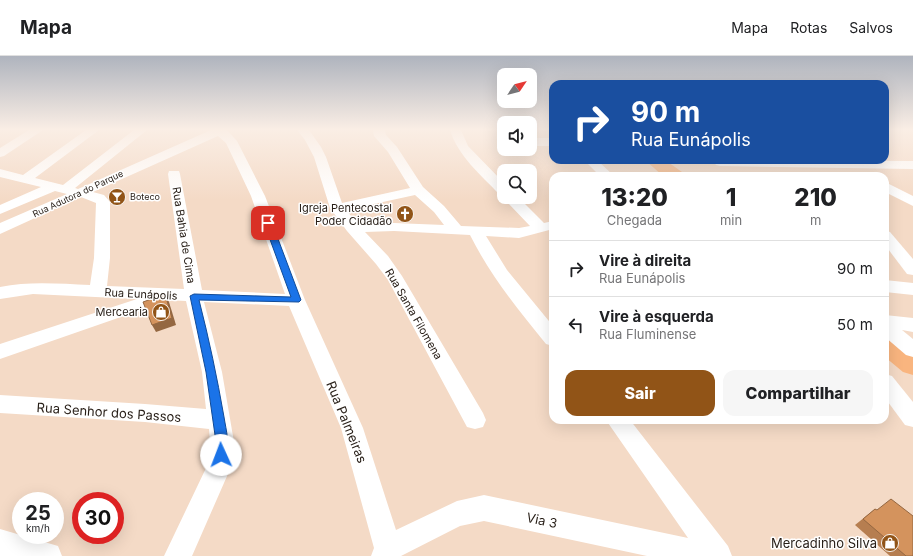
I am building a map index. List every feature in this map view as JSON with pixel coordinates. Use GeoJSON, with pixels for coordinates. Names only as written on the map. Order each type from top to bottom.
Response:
{"type":"FeatureCollection","features":[{"type":"Feature","properties":{"kind":"street"},"geometry":{"type":"LineString","coordinates":[[24,179],[61,153]]}},
{"type":"Feature","properties":{"kind":"street"},"geometry":{"type":"LineString","coordinates":[[0,210],[65,190],[112,153]]}},
{"type":"Feature","properties":{"kind":"street","name":"Rua Adutora do Parque"},"geometry":{"type":"LineString","coordinates":[[0,229],[65,190],[162,153]]}},
{"type":"Feature","properties":{"kind":"street","name":"Rua Palmeiras"},"geometry":{"type":"LineString","coordinates":[[237,153],[258,196],[296,300],[352,428],[386,552]]}},
{"type":"Feature","properties":{"kind":"street","name":"Rua Santa Filomena"},"geometry":{"type":"LineString","coordinates":[[319,153],[337,208],[352,228],[382,260],[396,280],[475,420]]}},
{"type":"Feature","properties":{"kind":"street"},"geometry":{"type":"LineString","coordinates":[[395,153],[418,190],[439,209],[457,231]]}},
{"type":"Feature","properties":{"kind":"street"},"geometry":{"type":"LineString","coordinates":[[468,153],[497,184]]}},
{"type":"Feature","properties":{"kind":"street"},"geometry":{"type":"LineString","coordinates":[[594,164],[603,172]]}},
{"type":"Feature","properties":{"kind":"street"},"geometry":{"type":"LineString","coordinates":[[721,164],[730,172]]}},
{"type":"Feature","properties":{"kind":"street"},"geometry":{"type":"LineString","coordinates":[[820,164],[913,165]]}},
{"type":"Feature","properties":{"kind":"street"},"geometry":{"type":"LineString","coordinates":[[854,165],[864,172]]}},
{"type":"Feature","properties":{"kind":"street"},"geometry":{"type":"LineString","coordinates":[[0,173],[99,198],[103,202],[102,258],[98,291]]}},
{"type":"Feature","properties":{"kind":"street","name":"Rua Bahia de Cima"},"geometry":{"type":"LineString","coordinates":[[174,174],[194,296],[207,349],[222,442],[219,467],[178,556]]}},
{"type":"Feature","properties":{"kind":"street"},"geometry":{"type":"LineString","coordinates":[[889,188],[913,202]]}},
{"type":"Feature","properties":{"kind":"street"},"geometry":{"type":"LineString","coordinates":[[337,208],[418,190]]}},
{"type":"Feature","properties":{"kind":"street"},"geometry":{"type":"LineString","coordinates":[[519,204],[547,227]]}},
{"type":"Feature","properties":{"kind":"street"},"geometry":{"type":"LineString","coordinates":[[352,228],[394,227],[519,233],[547,227]]}},
{"type":"Feature","properties":{"kind":"street"},"geometry":{"type":"LineString","coordinates":[[476,231],[482,246],[511,289],[549,334]]}},
{"type":"Feature","properties":{"kind":"street"},"geometry":{"type":"LineString","coordinates":[[889,240],[913,270]]}},
{"type":"Feature","properties":{"kind":"street"},"geometry":{"type":"LineString","coordinates":[[889,286],[913,289]]}},
{"type":"Feature","properties":{"kind":"street","name":"Rua Eunápolis"},"geometry":{"type":"LineString","coordinates":[[0,293],[18,289],[33,288],[296,300]]}},
{"type":"Feature","properties":{"kind":"street"},"geometry":{"type":"LineString","coordinates":[[0,352],[166,295]]}},
{"type":"Feature","properties":{"kind":"street"},"geometry":{"type":"LineString","coordinates":[[889,322],[913,325]]}},
{"type":"Feature","properties":{"kind":"street"},"geometry":{"type":"LineString","coordinates":[[889,330],[913,350]]}},
{"type":"Feature","properties":{"kind":"street"},"geometry":{"type":"LineString","coordinates":[[889,387],[913,418]]}},
{"type":"Feature","properties":{"kind":"street","name":"Rua Senhor dos Passos"},"geometry":{"type":"LineString","coordinates":[[0,404],[145,413],[218,420]]}},
{"type":"Feature","properties":{"kind":"street"},"geometry":{"type":"LineString","coordinates":[[620,424],[718,556]]}},
{"type":"Feature","properties":{"kind":"street","name":"Via 3"},"geometry":{"type":"LineString","coordinates":[[386,552],[457,514],[484,508],[710,556]]}},
{"type":"Feature","properties":{"kind":"street"},"geometry":{"type":"LineString","coordinates":[[0,543],[48,556]]}},
{"type":"Feature","properties":{"kind":"building"},"geometry":{"type":"Polygon","coordinates":[[[165,294],[172,318],[152,325],[143,302],[165,294]]]}},
{"type":"Feature","properties":{"kind":"building"},"geometry":{"type":"Polygon","coordinates":[[[891,499],[913,516],[913,556],[906,556],[863,519],[891,499]]]}},
{"type":"Feature","properties":{"kind":"waterway"},"geometry":{"type":"LineString","coordinates":[[659,164],[670,172]]}},
{"type":"Feature","properties":{"kind":"waterway"},"geometry":{"type":"LineString","coordinates":[[889,345],[913,364]]}},
{"type":"Feature","properties":{"kind":"place","name":"Boteco"},"geometry":{"type":"Point","coordinates":[117,197]}},
{"type":"Feature","properties":{"kind":"place","name":"Igreja Pentecostal Poder Cidadão"},"geometry":{"type":"Point","coordinates":[405,214]}},
{"type":"Feature","properties":{"kind":"place","name":"Mercearia"},"geometry":{"type":"Point","coordinates":[161,312]}},
{"type":"Feature","properties":{"kind":"place","name":"Mercadinho Silva"},"geometry":{"type":"Point","coordinates":[890,543]}},
{"type":"Feature","properties":{"kind":"route"},"geometry":{"type":"LineString","coordinates":[[221,455],[222,442],[212,372],[194,296],[296,300],[268,223]]}}]}
